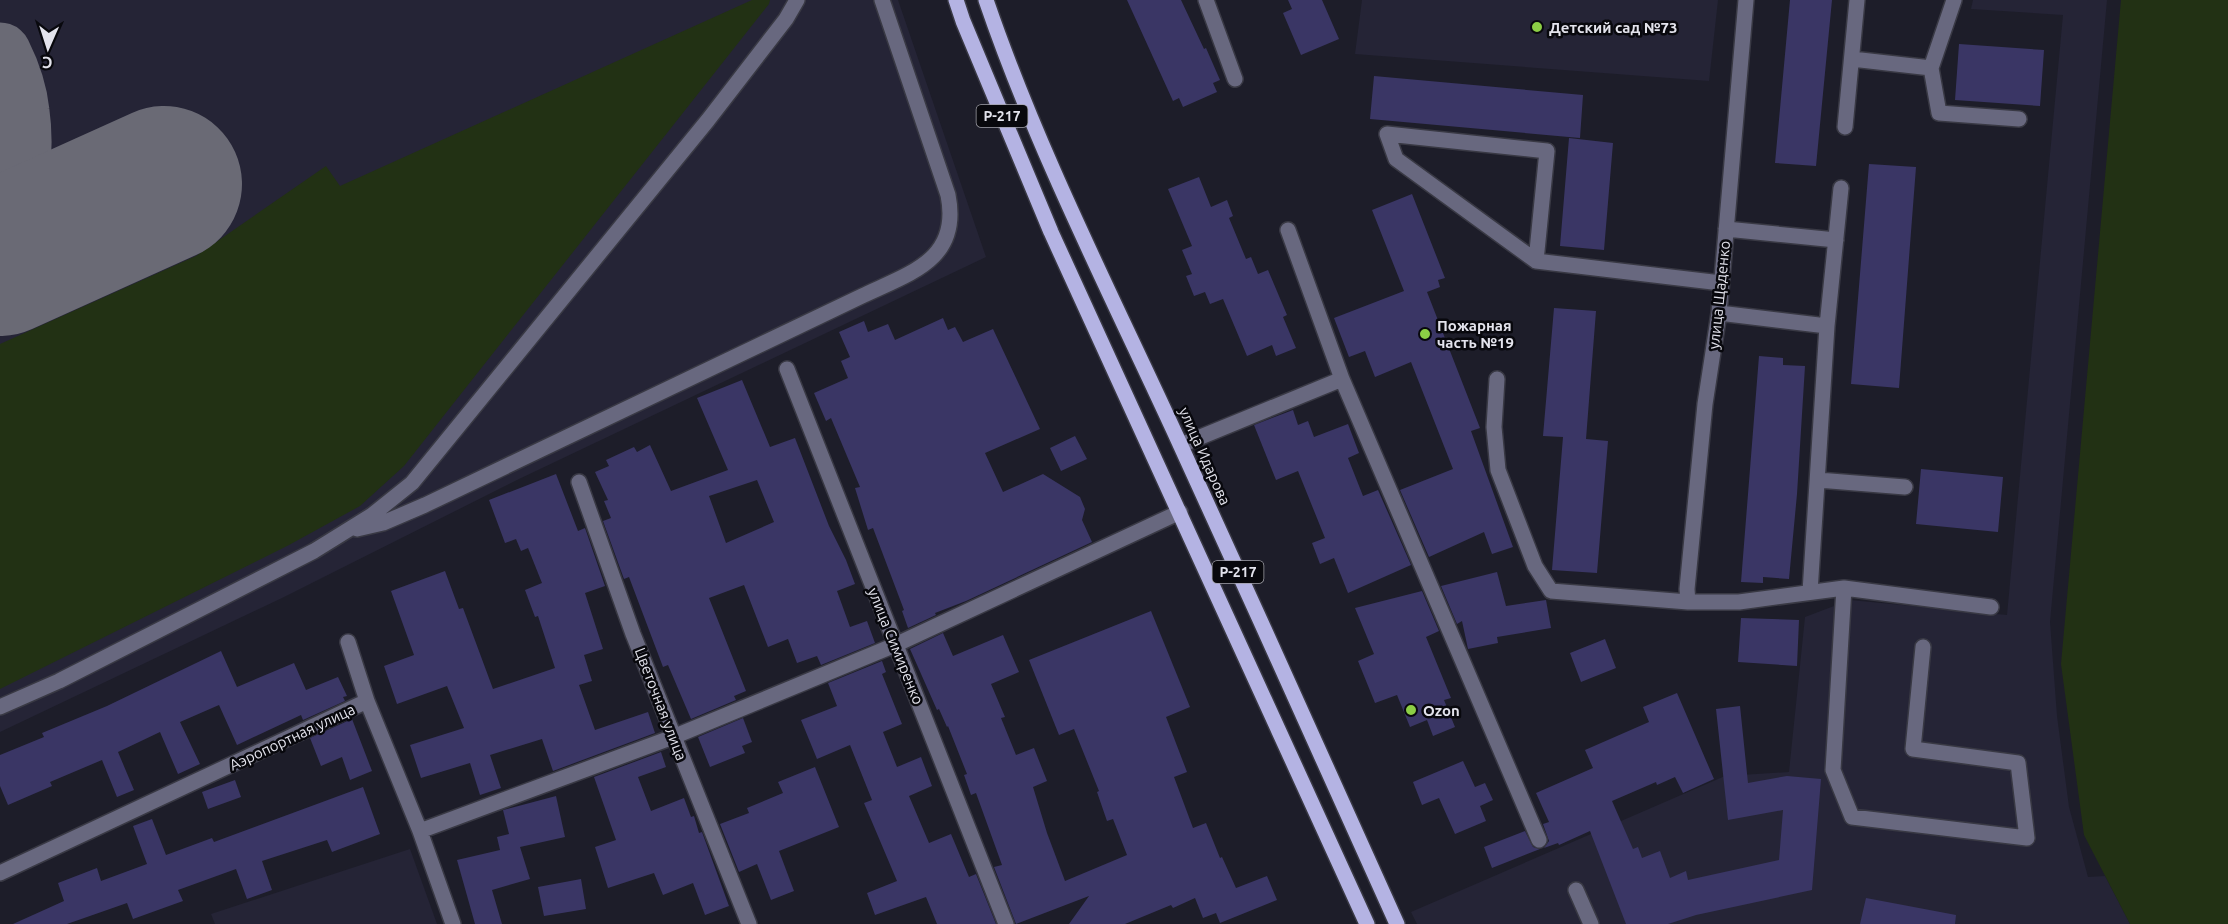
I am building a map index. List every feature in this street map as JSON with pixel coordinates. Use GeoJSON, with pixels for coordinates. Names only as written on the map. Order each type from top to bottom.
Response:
{"type":"FeatureCollection","features":[{"type":"Feature","properties":{"kind":"main road","name":"Р-217"},"geometry":{"type":"LineString","coordinates":[[956,0],[1051,232],[1367,924]]}},
{"type":"Feature","properties":{"kind":"main road","name":"улица Идарова"},"geometry":{"type":"LineString","coordinates":[[986,0],[1011,74],[1036,134],[1181,445],[1397,924]]}},
{"type":"Feature","properties":{"kind":"street"},"geometry":{"type":"LineString","coordinates":[[0,707],[59,681],[314,551],[372,515],[412,483],[708,120],[786,19],[797,0]]}},
{"type":"Feature","properties":{"kind":"street"},"geometry":{"type":"LineString","coordinates":[[348,530],[363,529],[425,505],[862,296],[921,267],[933,256],[947,238],[950,203],[882,0]]}},
{"type":"Feature","properties":{"kind":"street"},"geometry":{"type":"LineString","coordinates":[[1206,0],[1235,79]]}},
{"type":"Feature","properties":{"kind":"street","name":"улица Щаденко"},"geometry":{"type":"LineString","coordinates":[[1688,596],[1705,404],[1719,313],[1746,0]]}},
{"type":"Feature","properties":{"kind":"street"},"geometry":{"type":"LineString","coordinates":[[1845,127],[1857,0]]}},
{"type":"Feature","properties":{"kind":"street"},"geometry":{"type":"LineString","coordinates":[[1954,0],[1931,68],[1939,113],[2019,119]]}},
{"type":"Feature","properties":{"kind":"street"},"geometry":{"type":"LineString","coordinates":[[1852,59],[1931,68]]}},
{"type":"Feature","properties":{"kind":"street"},"geometry":{"type":"LineString","coordinates":[[1536,261],[1547,151],[1387,134],[1396,159],[1536,261],[1721,283]]}},
{"type":"Feature","properties":{"kind":"street"},"geometry":{"type":"LineString","coordinates":[[1810,592],[1827,326],[1841,188]]}},
{"type":"Feature","properties":{"kind":"street"},"geometry":{"type":"LineString","coordinates":[[1726,229],[1836,240]]}},
{"type":"Feature","properties":{"kind":"street"},"geometry":{"type":"LineString","coordinates":[[1288,230],[1342,379],[1539,840]]}},
{"type":"Feature","properties":{"kind":"street"},"geometry":{"type":"LineString","coordinates":[[1719,313],[1827,326]]}},
{"type":"Feature","properties":{"kind":"street","name":"улица Симиренко"},"geometry":{"type":"LineString","coordinates":[[787,369],[1006,924]]}},
{"type":"Feature","properties":{"kind":"street"},"geometry":{"type":"LineString","coordinates":[[1181,445],[1342,379]]}},
{"type":"Feature","properties":{"kind":"street"},"geometry":{"type":"LineString","coordinates":[[1497,379],[1494,427],[1498,470],[1535,566],[1551,591],[1688,596],[1739,602],[1844,588],[1991,607]]}},
{"type":"Feature","properties":{"kind":"street"},"geometry":{"type":"LineString","coordinates":[[1818,480],[1905,487]]}},
{"type":"Feature","properties":{"kind":"street","name":"Цветочная улица"},"geometry":{"type":"LineString","coordinates":[[579,482],[633,634],[749,924]]}},
{"type":"Feature","properties":{"kind":"street"},"geometry":{"type":"LineString","coordinates":[[420,831],[673,737],[895,645],[1180,512]]}},
{"type":"Feature","properties":{"kind":"street"},"geometry":{"type":"LineString","coordinates":[[1844,588],[1833,770],[1852,817],[2027,838],[2018,763],[1913,749],[1923,647]]}},
{"type":"Feature","properties":{"kind":"street"},"geometry":{"type":"LineString","coordinates":[[348,642],[367,701]]}},
{"type":"Feature","properties":{"kind":"street","name":"Аэропортная улица"},"geometry":{"type":"LineString","coordinates":[[0,873],[367,701],[420,831],[453,924]]}},
{"type":"Feature","properties":{"kind":"street"},"geometry":{"type":"LineString","coordinates":[[1576,890],[1591,924]]}},
{"type":"Feature","properties":{"kind":"shaded area"},"geometry":{"type":"Polygon","coordinates":[[[0,0],[898,0],[986,257],[519,479],[282,598],[0,732],[0,0]]]}},
{"type":"Feature","properties":{"kind":"shaded area","name":"Детский сад №73"},"geometry":{"type":"Polygon","coordinates":[[[1362,0],[1718,0],[1709,81],[1355,54],[1362,0]]]}},
{"type":"Feature","properties":{"kind":"shaded area"},"geometry":{"type":"Polygon","coordinates":[[[1973,0],[2107,0],[2050,622],[2057,716],[2069,807],[2088,877],[2105,876],[2130,924],[1417,924],[1411,912],[1725,776],[1789,772],[1805,617],[1850,600],[2007,615],[2063,15],[1971,9],[1973,0]]]}},
{"type":"Feature","properties":{"kind":"shaded area"},"geometry":{"type":"Polygon","coordinates":[[[410,849],[437,924],[215,924],[211,914],[410,849]]]}},
{"type":"Feature","properties":{"kind":"green space"},"geometry":{"type":"Polygon","coordinates":[[[752,0],[770,0],[404,466],[360,506],[289,545],[0,689],[0,344],[196,256],[326,166],[340,186],[752,0]]]}},
{"type":"Feature","properties":{"kind":"green space"},"geometry":{"type":"Polygon","coordinates":[[[2121,0],[2228,0],[2228,924],[2130,924],[2084,835],[2061,664],[2121,0]]]}},
{"type":"Feature","properties":{"kind":"building"},"geometry":{"type":"Polygon","coordinates":[[[1127,0],[1181,0],[1220,80],[1213,83],[1217,92],[1183,107],[1179,98],[1173,101],[1127,0]]]}},
{"type":"Feature","properties":{"kind":"building"},"geometry":{"type":"Polygon","coordinates":[[[1288,0],[1322,0],[1339,39],[1301,55],[1283,13],[1292,9],[1288,0]]]}},
{"type":"Feature","properties":{"kind":"building"},"geometry":{"type":"Polygon","coordinates":[[[1790,0],[1832,0],[1816,166],[1775,163],[1790,0]]]}},
{"type":"Feature","properties":{"kind":"building"},"geometry":{"type":"Polygon","coordinates":[[[1959,44],[2044,50],[2040,106],[1955,100],[1959,44]]]}},
{"type":"Feature","properties":{"kind":"building"},"geometry":{"type":"Polygon","coordinates":[[[1374,76],[1583,95],[1580,138],[1370,119],[1374,76]]]}},
{"type":"Feature","properties":{"kind":"building"},"geometry":{"type":"Polygon","coordinates":[[[1569,138],[1613,143],[1604,250],[1560,246],[1569,138]]]}},
{"type":"Feature","properties":{"kind":"building"},"geometry":{"type":"Polygon","coordinates":[[[1869,164],[1916,167],[1899,388],[1851,384],[1869,164]]]}},
{"type":"Feature","properties":{"kind":"building"},"geometry":{"type":"Polygon","coordinates":[[[1199,177],[1211,207],[1227,200],[1233,216],[1229,218],[1246,259],[1251,257],[1258,274],[1268,270],[1287,315],[1283,317],[1296,348],[1276,356],[1272,345],[1247,356],[1223,299],[1210,304],[1205,292],[1194,296],[1186,276],[1192,274],[1182,250],[1192,246],[1168,189],[1199,177]]]}},
{"type":"Feature","properties":{"kind":"building"},"geometry":{"type":"Polygon","coordinates":[[[1412,194],[1445,278],[1438,280],[1440,287],[1427,292],[1480,428],[1471,431],[1513,547],[1492,554],[1484,532],[1429,557],[1400,490],[1453,469],[1411,362],[1375,377],[1365,351],[1349,357],[1334,318],[1404,291],[1372,210],[1412,194]]]}},
{"type":"Feature","properties":{"kind":"building"},"geometry":{"type":"Polygon","coordinates":[[[1554,308],[1596,311],[1586,439],[1608,441],[1597,573],[1552,570],[1563,437],[1543,436],[1554,308]]]}},
{"type":"Feature","properties":{"kind":"building"},"geometry":{"type":"Polygon","coordinates":[[[943,318],[948,330],[955,327],[963,342],[993,329],[1040,429],[985,453],[1003,492],[1043,474],[1080,497],[1085,509],[1082,520],[1092,542],[966,601],[935,613],[936,615],[908,628],[902,611],[904,610],[873,528],[868,530],[855,488],[860,487],[831,418],[826,421],[814,393],[848,378],[841,361],[850,357],[839,332],[864,321],[868,332],[888,324],[895,340],[943,318]]]}},
{"type":"Feature","properties":{"kind":"building"},"geometry":{"type":"Polygon","coordinates":[[[1759,356],[1783,358],[1783,365],[1805,366],[1789,579],[1763,577],[1763,583],[1741,582],[1759,356]]]}},
{"type":"Feature","properties":{"kind":"building"},"geometry":{"type":"Polygon","coordinates":[[[742,380],[770,447],[795,438],[829,526],[855,584],[837,591],[850,627],[867,621],[875,643],[821,665],[817,656],[797,663],[788,639],[768,647],[744,585],[709,598],[746,691],[734,696],[736,700],[691,719],[668,665],[663,667],[629,577],[624,579],[603,521],[611,518],[604,501],[608,500],[595,472],[609,466],[606,460],[634,447],[637,452],[650,445],[671,491],[728,470],[697,398],[742,380]],[[757,480],[709,496],[726,543],[774,522],[757,480]]]}},
{"type":"Feature","properties":{"kind":"building"},"geometry":{"type":"Polygon","coordinates":[[[1293,410],[1298,425],[1308,421],[1314,437],[1348,424],[1359,453],[1348,458],[1363,496],[1378,490],[1411,565],[1348,593],[1334,558],[1320,564],[1312,543],[1325,538],[1298,471],[1276,480],[1254,425],[1293,410]]]}},
{"type":"Feature","properties":{"kind":"building"},"geometry":{"type":"Polygon","coordinates":[[[1075,436],[1087,459],[1061,471],[1050,448],[1075,436]]]}},
{"type":"Feature","properties":{"kind":"building"},"geometry":{"type":"Polygon","coordinates":[[[1921,469],[2003,477],[1998,532],[1916,524],[1921,469]]]}},
{"type":"Feature","properties":{"kind":"building"},"geometry":{"type":"Polygon","coordinates":[[[556,474],[578,531],[585,528],[605,586],[585,593],[603,649],[584,655],[592,681],[579,685],[595,730],[648,712],[655,733],[553,771],[542,739],[490,755],[501,788],[480,795],[470,763],[421,778],[410,745],[464,728],[447,686],[397,704],[384,666],[414,655],[391,591],[445,571],[459,609],[463,608],[493,689],[555,668],[538,616],[535,617],[525,590],[542,583],[528,548],[521,551],[516,539],[505,543],[489,500],[556,474]]]}},
{"type":"Feature","properties":{"kind":"building"},"geometry":{"type":"Polygon","coordinates":[[[1497,572],[1506,606],[1546,600],[1551,628],[1497,637],[1498,643],[1468,649],[1462,621],[1457,624],[1441,586],[1497,572]]]}},
{"type":"Feature","properties":{"kind":"building"},"geometry":{"type":"Polygon","coordinates":[[[1422,591],[1439,631],[1426,637],[1451,698],[1444,700],[1455,727],[1433,736],[1427,720],[1410,727],[1397,695],[1375,703],[1358,661],[1374,654],[1355,608],[1422,591]]]}},
{"type":"Feature","properties":{"kind":"building"},"geometry":{"type":"Polygon","coordinates":[[[1151,611],[1190,707],[1166,717],[1187,772],[1174,777],[1193,828],[1206,823],[1220,858],[1222,857],[1236,888],[1267,876],[1277,900],[1220,923],[1216,913],[1203,918],[1195,898],[1125,924],[1069,924],[1089,896],[1016,924],[994,867],[1002,865],[976,793],[971,795],[964,775],[967,774],[948,726],[939,709],[937,710],[910,649],[943,633],[953,656],[1003,635],[1019,672],[991,684],[1005,717],[1001,718],[1016,755],[1034,748],[1047,781],[1033,787],[1065,881],[1127,855],[1113,819],[1107,821],[1097,792],[1099,791],[1074,729],[1059,735],[1029,660],[1151,611]]]}},
{"type":"Feature","properties":{"kind":"building"},"geometry":{"type":"Polygon","coordinates":[[[1741,618],[1799,620],[1797,666],[1738,662],[1741,618]]]}},
{"type":"Feature","properties":{"kind":"building"},"geometry":{"type":"Polygon","coordinates":[[[1605,639],[1616,668],[1581,682],[1570,653],[1605,639]]]}},
{"type":"Feature","properties":{"kind":"building"},"geometry":{"type":"Polygon","coordinates":[[[221,651],[237,687],[294,663],[306,690],[338,677],[347,696],[343,697],[345,701],[303,720],[301,715],[237,745],[219,705],[180,722],[200,764],[178,774],[160,732],[118,752],[134,790],[117,797],[102,760],[50,782],[52,786],[8,805],[0,786],[0,755],[44,737],[42,733],[107,706],[221,651]]]}},
{"type":"Feature","properties":{"kind":"building"},"geometry":{"type":"Polygon","coordinates":[[[882,661],[886,672],[882,674],[902,724],[883,732],[897,767],[921,757],[932,786],[909,796],[929,843],[951,834],[969,877],[976,874],[996,924],[937,924],[926,897],[875,915],[867,893],[897,881],[864,803],[872,800],[850,745],[817,759],[801,720],[837,706],[828,683],[882,661]]]}},
{"type":"Feature","properties":{"kind":"building"},"geometry":{"type":"Polygon","coordinates":[[[1677,693],[1714,779],[1683,793],[1675,777],[1657,785],[1656,782],[1612,801],[1633,849],[1638,847],[1642,858],[1660,851],[1670,878],[1686,871],[1688,880],[1779,860],[1783,810],[1728,820],[1716,709],[1740,706],[1748,783],[1787,776],[1821,779],[1812,890],[1696,915],[1668,924],[1626,924],[1590,831],[1559,845],[1558,843],[1544,848],[1549,841],[1543,824],[1549,822],[1536,793],[1593,768],[1585,750],[1649,722],[1643,707],[1677,693]]]}},
{"type":"Feature","properties":{"kind":"building"},"geometry":{"type":"Polygon","coordinates":[[[743,718],[752,742],[742,746],[745,753],[710,767],[698,737],[743,718]]]}},
{"type":"Feature","properties":{"kind":"building"},"geometry":{"type":"Polygon","coordinates":[[[352,719],[372,771],[350,780],[342,757],[321,766],[310,738],[352,719]]]}},
{"type":"Feature","properties":{"kind":"building"},"geometry":{"type":"Polygon","coordinates":[[[661,752],[666,767],[638,777],[651,811],[684,798],[691,817],[694,816],[699,833],[702,832],[729,906],[705,915],[693,883],[663,895],[654,873],[608,888],[595,847],[616,840],[594,777],[661,752]]]}},
{"type":"Feature","properties":{"kind":"building"},"geometry":{"type":"Polygon","coordinates":[[[1463,761],[1475,787],[1485,783],[1493,800],[1480,806],[1486,821],[1455,834],[1439,798],[1422,805],[1413,782],[1463,761]]]}},
{"type":"Feature","properties":{"kind":"building"},"geometry":{"type":"Polygon","coordinates":[[[815,767],[839,827],[779,851],[794,891],[771,900],[757,864],[739,872],[720,824],[749,813],[747,808],[783,793],[778,782],[815,767]]]}},
{"type":"Feature","properties":{"kind":"building"},"geometry":{"type":"Polygon","coordinates":[[[235,780],[241,797],[208,809],[202,792],[235,780]]]}},
{"type":"Feature","properties":{"kind":"building"},"geometry":{"type":"Polygon","coordinates":[[[363,787],[380,834],[332,852],[327,840],[262,861],[272,890],[247,899],[236,869],[178,890],[183,901],[133,919],[127,903],[67,924],[13,924],[64,901],[58,883],[97,868],[101,881],[147,864],[133,826],[152,819],[166,855],[212,838],[214,842],[363,787]]]}},
{"type":"Feature","properties":{"kind":"building"},"geometry":{"type":"Polygon","coordinates":[[[556,796],[565,837],[520,847],[530,879],[492,890],[502,924],[475,924],[457,860],[500,850],[497,837],[509,834],[503,810],[556,796]]]}},
{"type":"Feature","properties":{"kind":"building"},"geometry":{"type":"Polygon","coordinates":[[[1525,831],[1533,847],[1540,849],[1492,868],[1484,847],[1525,831]]]}},
{"type":"Feature","properties":{"kind":"building"},"geometry":{"type":"Polygon","coordinates":[[[581,879],[586,909],[544,916],[538,887],[581,879]]]}},
{"type":"Feature","properties":{"kind":"building"},"geometry":{"type":"Polygon","coordinates":[[[1866,898],[1956,915],[1955,924],[1860,924],[1866,898]]]}},
{"type":"Feature","properties":{"kind":"taxiway"},"geometry":{"type":"LineString","coordinates":[[0,54],[16,97],[20,141],[18,175],[12,208],[0,235]]}},
{"type":"Feature","properties":{"kind":"runway"},"geometry":{"type":"LineString","coordinates":[[0,258],[164,184]]}},
{"type":"Feature","properties":{"kind":"place","name":"Детский сад №73"},"geometry":{"type":"Point","coordinates":[1537,27]}},
{"type":"Feature","properties":{"kind":"place","name":"Пожарная часть №19"},"geometry":{"type":"Point","coordinates":[1425,334]}},
{"type":"Feature","properties":{"kind":"place","name":"Ozon"},"geometry":{"type":"Point","coordinates":[1411,710]}}]}
